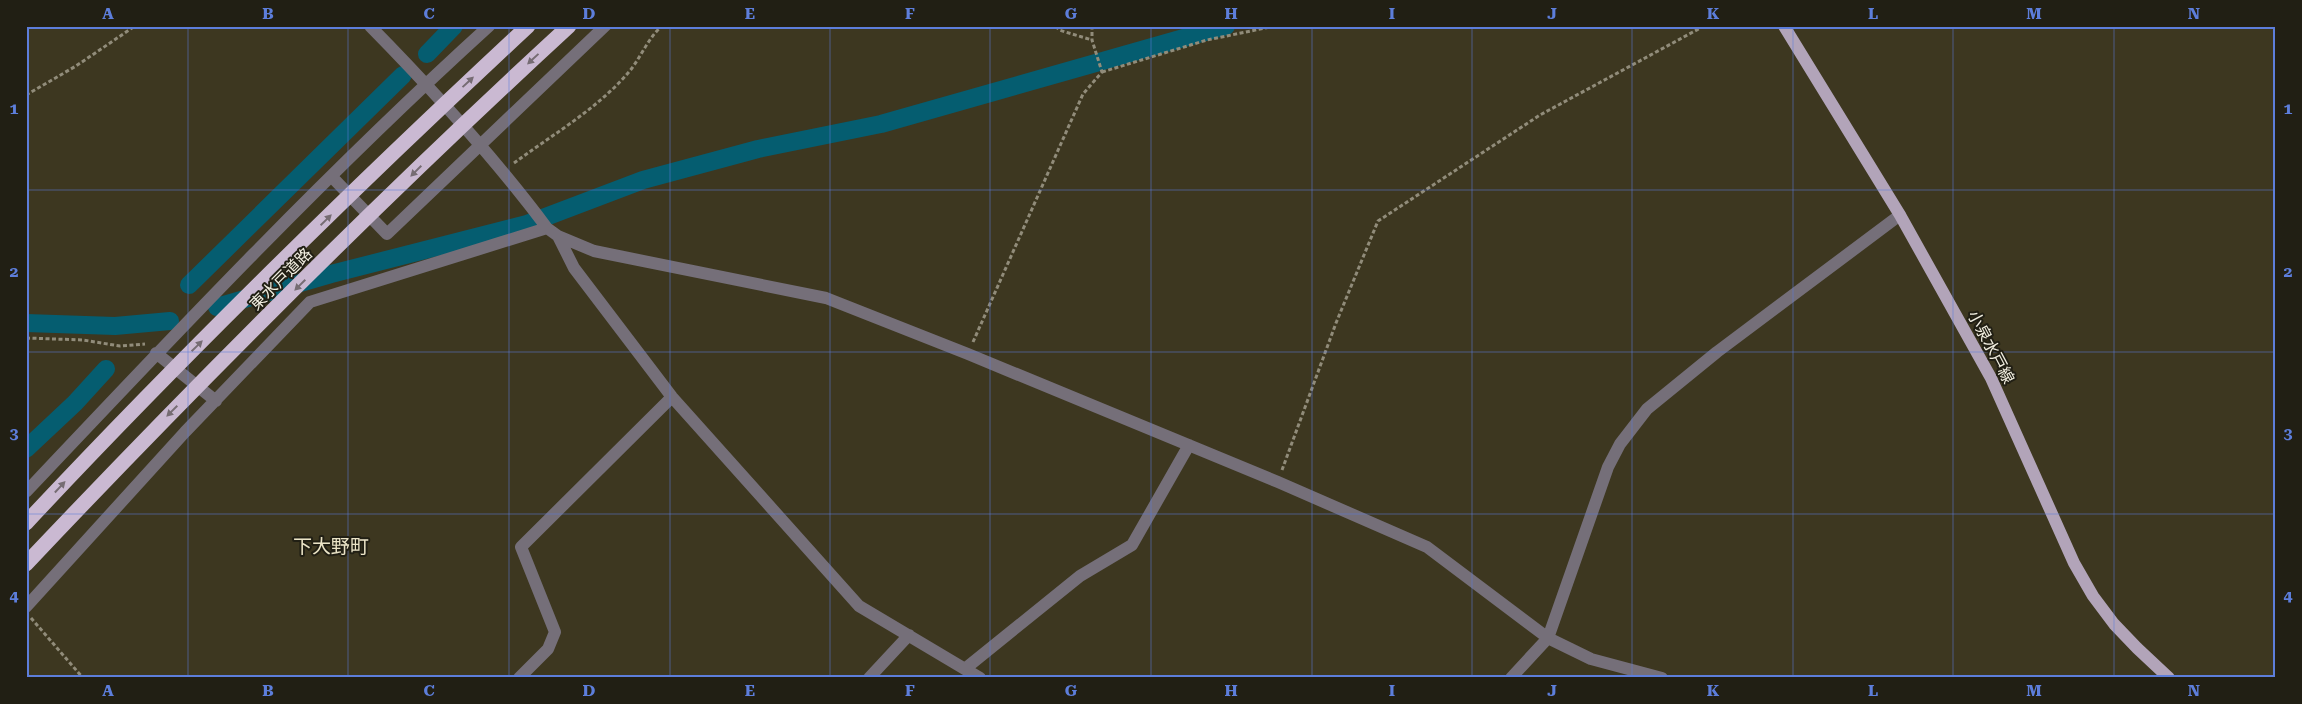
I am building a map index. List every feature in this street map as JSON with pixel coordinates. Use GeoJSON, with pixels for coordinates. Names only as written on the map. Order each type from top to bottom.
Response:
{"type":"FeatureCollection","features":[{"type":"Feature","properties":{"kind":"highway","name":"東水戸道路"},"geometry":{"type":"LineString","coordinates":[[26,523],[130,412],[424,123],[528,26]]}},
{"type":"Feature","properties":{"kind":"highway","name":"東水戸道路"},"geometry":{"type":"LineString","coordinates":[[26,564],[160,423],[443,144],[569,26]]}},
{"type":"Feature","properties":{"kind":"main road","name":"小泉水戸線"},"geometry":{"type":"LineString","coordinates":[[1784,26],[1900,215],[1991,378],[2074,563],[2093,596],[2136,648],[2169,678]]}},
{"type":"Feature","properties":{"kind":"street"},"geometry":{"type":"LineString","coordinates":[[370,26],[426,83],[481,144],[546,226],[558,236],[594,251],[826,298],[968,354],[1278,482],[1427,547],[1548,638],[1591,659],[1662,678]]}},
{"type":"Feature","properties":{"kind":"street"},"geometry":{"type":"LineString","coordinates":[[26,492],[167,342],[426,83],[488,26]]}},
{"type":"Feature","properties":{"kind":"street"},"geometry":{"type":"LineString","coordinates":[[332,177],[387,234],[605,26]]}},
{"type":"Feature","properties":{"kind":"street"},"geometry":{"type":"LineString","coordinates":[[1511,678],[1548,638],[1608,468],[1620,444],[1646,409],[1717,352],[1900,215]]}},
{"type":"Feature","properties":{"kind":"street"},"geometry":{"type":"LineString","coordinates":[[26,607],[310,302],[546,226]]}},
{"type":"Feature","properties":{"kind":"street"},"geometry":{"type":"LineString","coordinates":[[558,236],[574,268],[672,397],[859,606],[980,678]]}},
{"type":"Feature","properties":{"kind":"street"},"geometry":{"type":"LineString","coordinates":[[156,354],[216,401]]}},
{"type":"Feature","properties":{"kind":"street"},"geometry":{"type":"LineString","coordinates":[[519,678],[548,649],[554,632],[521,547],[672,397]]}},
{"type":"Feature","properties":{"kind":"street"},"geometry":{"type":"LineString","coordinates":[[966,668],[1080,576],[1132,545],[1189,445]]}},
{"type":"Feature","properties":{"kind":"street"},"geometry":{"type":"LineString","coordinates":[[869,678],[908,636]]}},
{"type":"Feature","properties":{"kind":"path"},"geometry":{"type":"LineString","coordinates":[[26,95],[76,66],[135,26]]}},
{"type":"Feature","properties":{"kind":"path"},"geometry":{"type":"LineString","coordinates":[[503,171],[602,99],[629,72],[647,43],[662,26]]}},
{"type":"Feature","properties":{"kind":"path"},"geometry":{"type":"LineString","coordinates":[[1056,26],[1059,30],[1092,40]]}},
{"type":"Feature","properties":{"kind":"path"},"geometry":{"type":"LineString","coordinates":[[1092,26],[1092,40],[1102,72]]}},
{"type":"Feature","properties":{"kind":"path"},"geometry":{"type":"LineString","coordinates":[[968,354],[1083,94],[1102,72],[1207,40],[1274,26]]}},
{"type":"Feature","properties":{"kind":"path"},"geometry":{"type":"LineString","coordinates":[[1278,482],[1336,323],[1378,221],[1540,115],[1704,26]]}},
{"type":"Feature","properties":{"kind":"path"},"geometry":{"type":"LineString","coordinates":[[26,338],[83,340],[120,346],[167,342]]}},
{"type":"Feature","properties":{"kind":"path"},"geometry":{"type":"LineString","coordinates":[[26,613],[83,678]]}},
{"type":"Feature","properties":{"kind":"waterway"},"geometry":{"type":"LineString","coordinates":[[427,54],[454,26]]}},
{"type":"Feature","properties":{"kind":"waterway"},"geometry":{"type":"LineString","coordinates":[[217,307],[331,274],[527,224],[643,180],[758,149],[881,124],[1226,26]]}},
{"type":"Feature","properties":{"kind":"waterway"},"geometry":{"type":"LineString","coordinates":[[189,285],[403,75]]}},
{"type":"Feature","properties":{"kind":"waterway"},"geometry":{"type":"LineString","coordinates":[[26,323],[115,326],[170,321]]}},
{"type":"Feature","properties":{"kind":"waterway"},"geometry":{"type":"LineString","coordinates":[[26,449],[75,403],[106,369]]}},
{"type":"Feature","properties":{"kind":"district","name":"下大野町"},"geometry":{"type":"Point","coordinates":[331,546]}}]}
